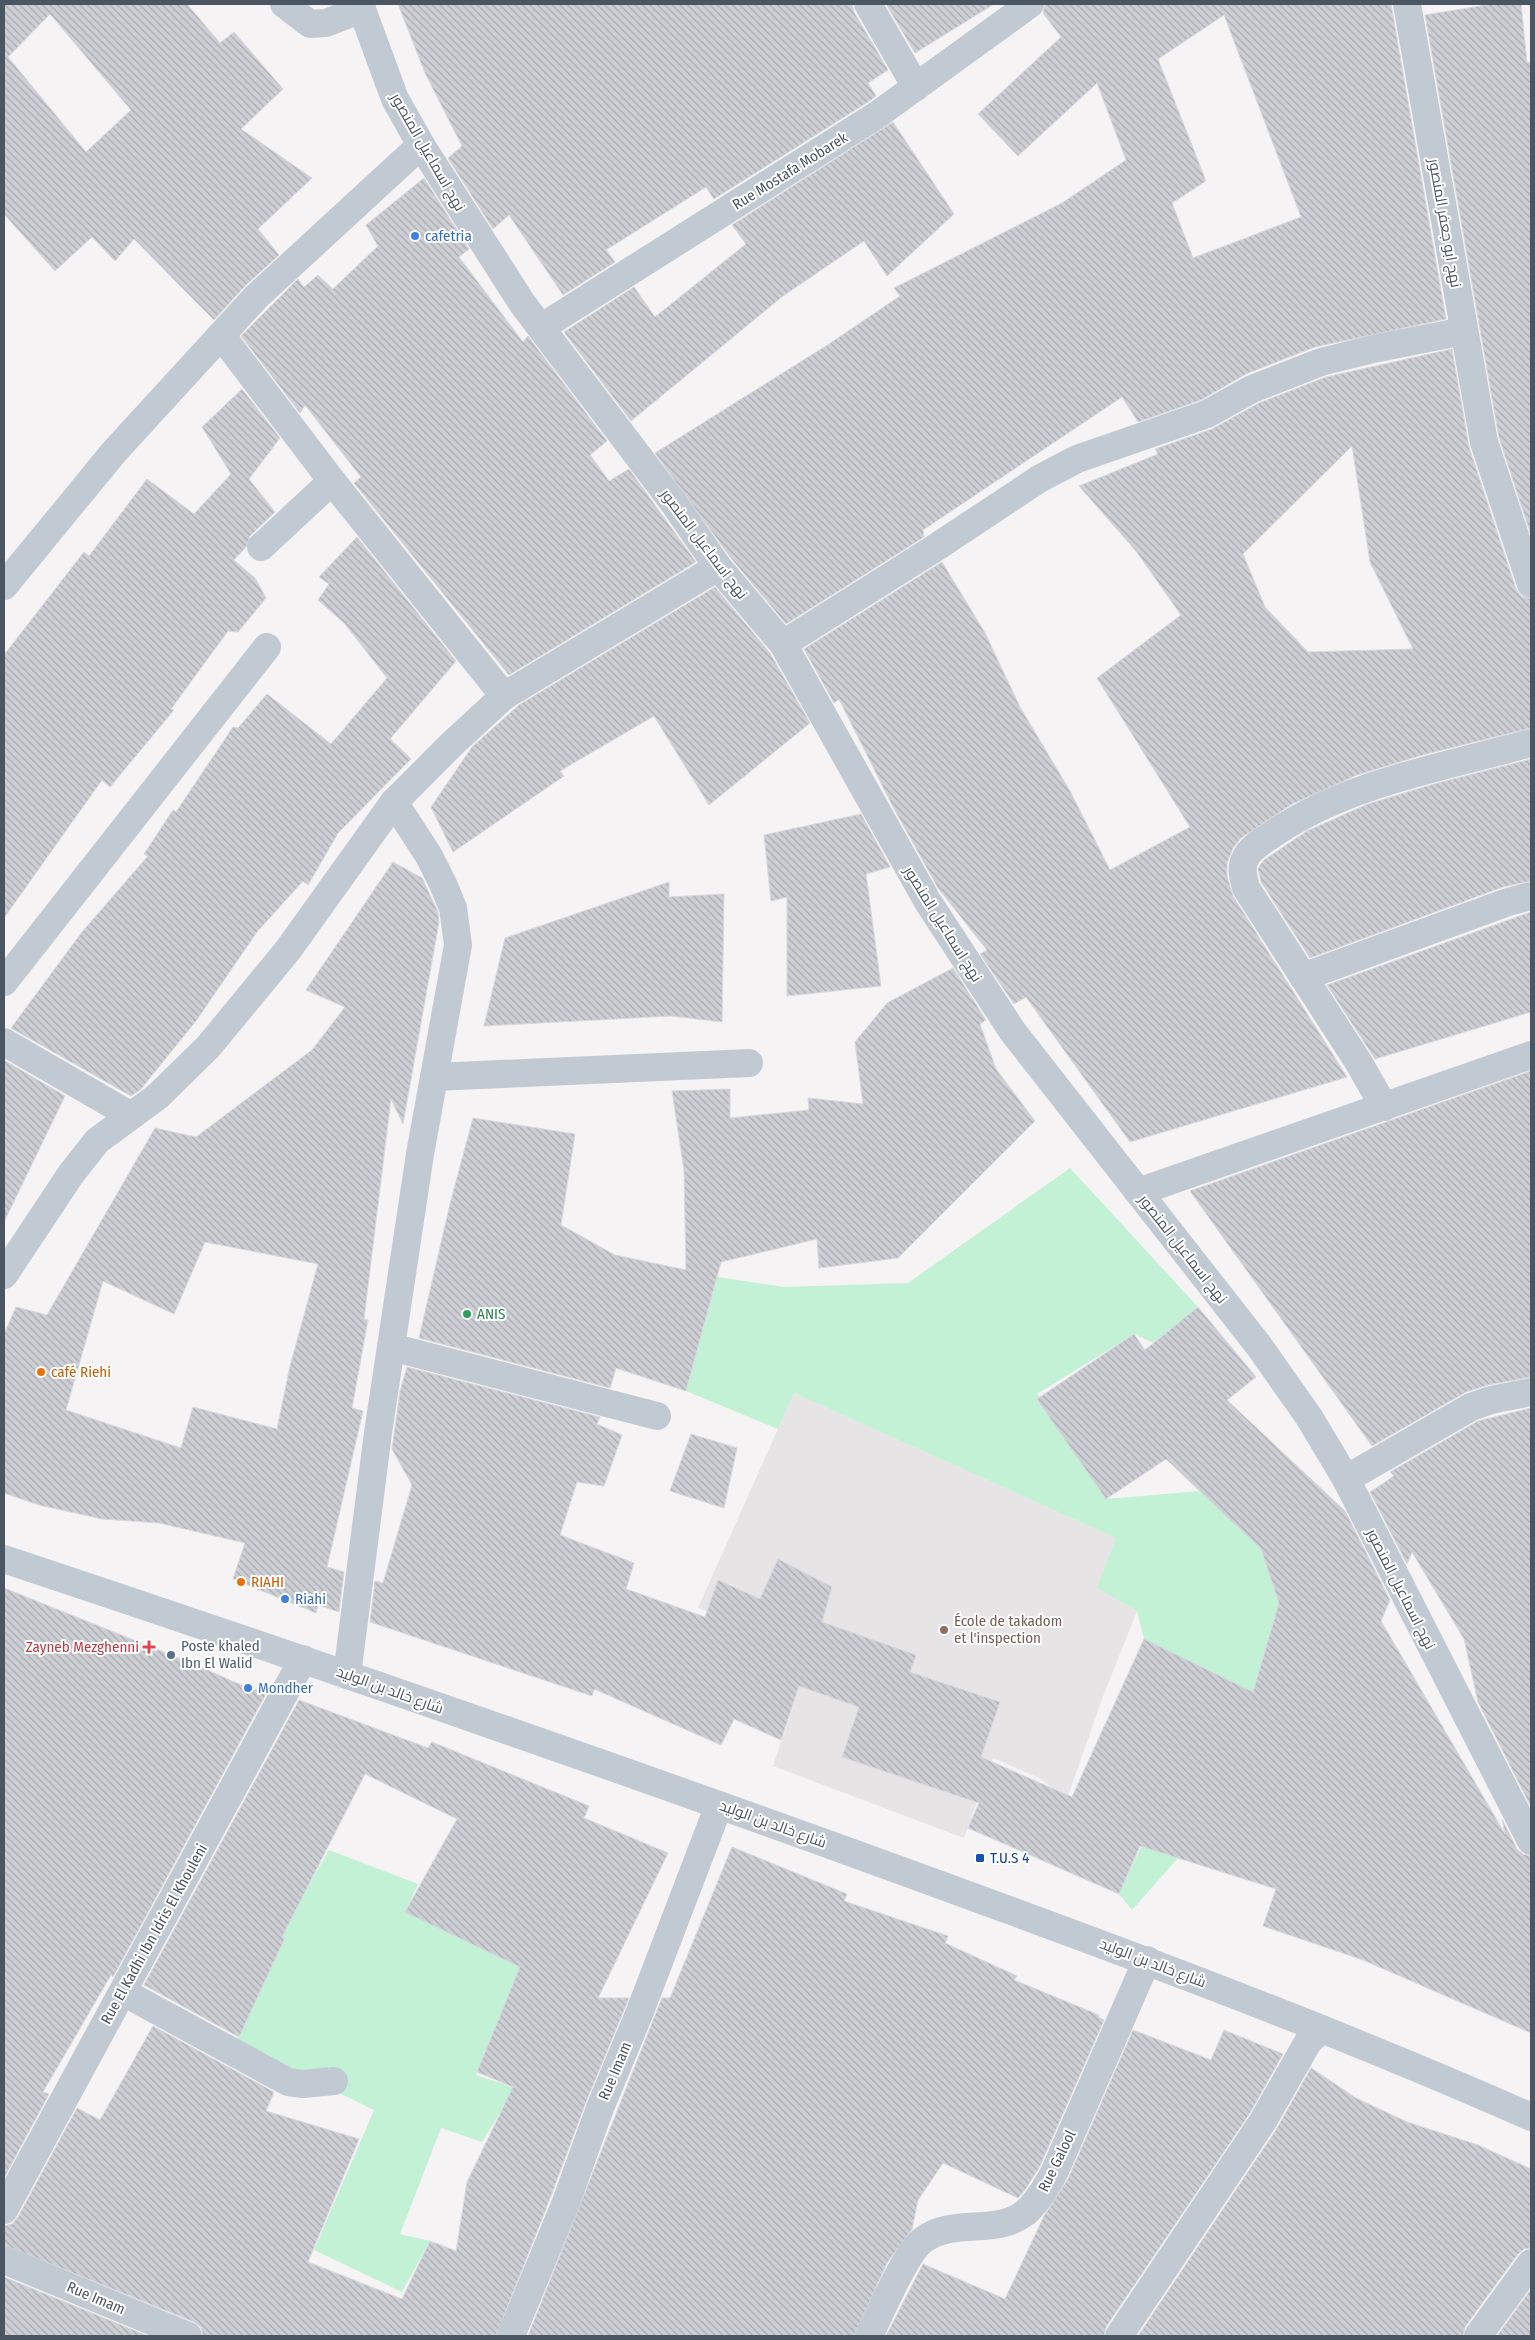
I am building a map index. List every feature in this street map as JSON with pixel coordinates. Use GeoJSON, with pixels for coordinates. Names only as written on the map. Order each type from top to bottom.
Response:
{"type":"FeatureCollection","features":[{"type":"Feature","properties":{"kind":"street"},"geometry":{"type":"LineString","coordinates":[[284,4],[310,24],[326,23],[361,6]]}},
{"type":"Feature","properties":{"kind":"street"},"geometry":{"type":"LineString","coordinates":[[868,4],[916,87]]}},
{"type":"Feature","properties":{"kind":"street","name":"Rue Mostafa Mobarek"},"geometry":{"type":"LineString","coordinates":[[542,328],[877,115],[1030,4]]}},
{"type":"Feature","properties":{"kind":"street","name":"نهج ابو جعفر المنصور"},"geometry":{"type":"LineString","coordinates":[[1406,4],[1484,442],[1531,584]]}},
{"type":"Feature","properties":{"kind":"street","name":"نهج اسماعيل المنصور"},"geometry":{"type":"LineString","coordinates":[[361,6],[395,99],[421,145],[522,303],[673,502],[718,567],[783,644],[901,858],[954,945],[1013,1032],[1260,1346],[1309,1417],[1346,1479],[1531,1841]]}},
{"type":"Feature","properties":{"kind":"street"},"geometry":{"type":"LineString","coordinates":[[4,586],[114,452],[256,297],[421,145]]}},
{"type":"Feature","properties":{"kind":"street"},"geometry":{"type":"LineString","coordinates":[[783,644],[932,550],[1038,479],[1077,459],[1207,414],[1252,390],[1321,362],[1373,349],[1464,332]]}},
{"type":"Feature","properties":{"kind":"street"},"geometry":{"type":"LineString","coordinates":[[221,335],[332,481],[504,696]]}},
{"type":"Feature","properties":{"kind":"street"},"geometry":{"type":"LineString","coordinates":[[262,547],[332,481]]}},
{"type":"Feature","properties":{"kind":"street"},"geometry":{"type":"LineString","coordinates":[[4,1275],[81,1160],[97,1140],[158,1096],[208,1047],[288,950],[394,802],[452,744],[504,696],[560,660],[718,567]]}},
{"type":"Feature","properties":{"kind":"street"},"geometry":{"type":"LineString","coordinates":[[4,982],[267,647]]}},
{"type":"Feature","properties":{"kind":"street"},"geometry":{"type":"LineString","coordinates":[[1384,1106],[1359,1063],[1246,888],[1242,872],[1245,858],[1251,850],[1283,826],[1337,800],[1381,784],[1531,743]]}},
{"type":"Feature","properties":{"kind":"street"},"geometry":{"type":"LineString","coordinates":[[347,1675],[391,1347],[434,1076],[454,968],[457,930],[454,908],[443,884],[429,856],[394,802]]}},
{"type":"Feature","properties":{"kind":"street"},"geometry":{"type":"LineString","coordinates":[[1303,977],[1508,902],[1531,896]]}},
{"type":"Feature","properties":{"kind":"street"},"geometry":{"type":"LineString","coordinates":[[4,1042],[130,1115]]}},
{"type":"Feature","properties":{"kind":"street"},"geometry":{"type":"LineString","coordinates":[[1138,1192],[1531,1055]]}},
{"type":"Feature","properties":{"kind":"street"},"geometry":{"type":"LineString","coordinates":[[434,1076],[750,1062]]}},
{"type":"Feature","properties":{"kind":"street"},"geometry":{"type":"LineString","coordinates":[[391,1347],[657,1416]]}},
{"type":"Feature","properties":{"kind":"street"},"geometry":{"type":"LineString","coordinates":[[1346,1479],[1471,1407],[1491,1400],[1531,1392]]}},
{"type":"Feature","properties":{"kind":"street","name":"شارع خالد بن الوليد"},"geometry":{"type":"LineString","coordinates":[[4,1559],[303,1659],[719,1805],[1147,1960],[1321,2029],[1531,2117]]}},
{"type":"Feature","properties":{"kind":"street","name":"Rue El Kadhi Ibn Idris El Khouleni"},"geometry":{"type":"LineString","coordinates":[[4,2210],[303,1659]]}},
{"type":"Feature","properties":{"kind":"street","name":"Rue Imam"},"geometry":{"type":"LineString","coordinates":[[511,2336],[566,2202],[600,2108],[639,2014],[719,1805]]}},
{"type":"Feature","properties":{"kind":"street","name":"Rue Galool"},"geometry":{"type":"LineString","coordinates":[[869,2336],[911,2254],[922,2240],[942,2230],[962,2226],[997,2225],[1009,2221],[1025,2213],[1040,2196],[1054,2173],[1147,1960]]}},
{"type":"Feature","properties":{"kind":"street"},"geometry":{"type":"LineString","coordinates":[[123,1992],[288,2082],[303,2084],[334,2081]]}},
{"type":"Feature","properties":{"kind":"street"},"geometry":{"type":"LineString","coordinates":[[1119,2336],[1263,2121],[1308,2042],[1321,2029]]}},
{"type":"Feature","properties":{"kind":"street","name":"Rue Imam"},"geometry":{"type":"LineString","coordinates":[[4,2260],[188,2336]]}},
{"type":"Feature","properties":{"kind":"street"},"geometry":{"type":"LineString","coordinates":[[1478,2336],[1531,2263]]}},
{"type":"Feature","properties":{"kind":"shaded area","name":"École de takadom et l'inspection"},"geometry":{"type":"Polygon","coordinates":[[[794,1393],[1116,1538],[1098,1588],[1137,1611],[1102,1699],[1067,1799],[1039,1778],[993,1758],[964,1838],[773,1766],[812,1649],[698,1608],[794,1393]]]}},
{"type":"Feature","properties":{"kind":"green space"},"geometry":{"type":"Polygon","coordinates":[[[1070,1168],[1198,1307],[1154,1343],[1134,1334],[1037,1394],[1106,1499],[1200,1491],[1261,1549],[1279,1603],[1246,1715],[1215,1741],[1178,1858],[1132,1910],[1119,1894],[1219,1680],[1144,1639],[1137,1611],[1097,1588],[1116,1538],[794,1393],[778,1429],[686,1391],[717,1277],[784,1287],[908,1283],[1070,1168]]]}},
{"type":"Feature","properties":{"kind":"green space"},"geometry":{"type":"Polygon","coordinates":[[[329,1850],[418,1884],[405,1912],[523,1963],[476,2075],[515,2088],[482,2142],[441,2128],[400,2234],[430,2241],[402,2292],[314,2250],[374,2110],[236,2043],[285,1939],[252,1923],[307,1888],[329,1850]]]}},
{"type":"Feature","properties":{"kind":"building"},"geometry":{"type":"Polygon","coordinates":[[[4,4],[187,4],[220,43],[234,32],[283,89],[241,129],[312,178],[258,229],[279,255],[245,286],[214,320],[134,239],[115,261],[92,237],[55,271],[4,214],[4,4]],[[50,14],[8,57],[86,152],[131,110],[50,14]]]}},
{"type":"Feature","properties":{"kind":"building"},"geometry":{"type":"Polygon","coordinates":[[[398,4],[852,4],[854,12],[888,70],[868,83],[876,96],[868,102],[714,199],[706,187],[606,250],[615,262],[563,295],[509,215],[493,229],[448,158],[462,146],[425,73],[398,4]]]}},
{"type":"Feature","properties":{"kind":"building"},"geometry":{"type":"Polygon","coordinates":[[[886,4],[994,4],[915,53],[886,4]]]}},
{"type":"Feature","properties":{"kind":"building"},"geometry":{"type":"Polygon","coordinates":[[[1045,4],[1391,4],[1446,319],[1315,347],[1246,374],[1201,400],[1138,422],[1122,397],[923,530],[924,537],[786,624],[730,557],[655,453],[829,344],[900,296],[894,288],[1062,203],[1126,160],[1097,83],[1018,156],[978,114],[1061,37],[1043,13],[1045,4]],[[1224,15],[1158,59],[1206,181],[1172,203],[1193,258],[1301,217],[1224,15]]]}},
{"type":"Feature","properties":{"kind":"building"},"geometry":{"type":"Polygon","coordinates":[[[1493,4],[1521,4],[1527,63],[1531,62],[1531,535],[1499,438],[1425,15],[1493,4]]]}},
{"type":"Feature","properties":{"kind":"building"},"geometry":{"type":"Polygon","coordinates":[[[893,122],[954,214],[887,276],[864,241],[783,296],[631,421],[564,332],[634,287],[655,317],[746,244],[732,225],[893,122]]]}},
{"type":"Feature","properties":{"kind":"building"},"geometry":{"type":"Polygon","coordinates":[[[424,178],[469,249],[459,257],[523,342],[528,336],[607,441],[590,455],[609,481],[629,469],[696,562],[509,675],[354,483],[361,477],[305,405],[300,413],[241,336],[298,279],[304,287],[318,275],[333,289],[378,246],[366,225],[424,178]]]}},
{"type":"Feature","properties":{"kind":"building"},"geometry":{"type":"Polygon","coordinates":[[[1452,349],[1469,447],[1516,589],[1521,596],[1531,599],[1531,728],[1426,754],[1357,775],[1292,804],[1241,838],[1233,848],[1227,863],[1227,876],[1233,896],[1347,1077],[1130,1142],[1026,997],[1014,1004],[980,954],[987,950],[938,888],[893,807],[839,699],[834,703],[804,649],[942,562],[985,633],[1020,707],[1070,791],[1110,870],[1190,827],[1097,678],[1181,615],[1136,551],[1079,486],[1158,454],[1155,449],[1212,429],[1259,403],[1326,377],[1452,349]],[[1352,446],[1243,554],[1265,607],[1308,652],[1413,649],[1370,562],[1352,446]]]}},
{"type":"Feature","properties":{"kind":"building"},"geometry":{"type":"Polygon","coordinates":[[[242,389],[280,438],[249,479],[275,512],[250,536],[246,547],[234,560],[255,578],[266,598],[238,632],[228,631],[171,709],[174,710],[110,787],[102,780],[4,918],[4,655],[84,552],[89,556],[147,479],[194,514],[231,474],[202,427],[242,389]]]}},
{"type":"Feature","properties":{"kind":"building"},"geometry":{"type":"Polygon","coordinates":[[[357,537],[456,661],[390,739],[411,759],[338,833],[308,885],[303,881],[257,932],[196,1021],[141,1089],[131,1096],[11,1028],[82,932],[148,856],[144,854],[173,810],[176,812],[233,727],[238,728],[267,694],[331,744],[387,678],[345,624],[318,600],[329,584],[319,577],[357,537]]]}},
{"type":"Feature","properties":{"kind":"building"},"geometry":{"type":"Polygon","coordinates":[[[715,587],[770,653],[810,723],[709,805],[654,716],[560,771],[564,776],[453,852],[431,807],[472,747],[519,705],[715,587]]]}},
{"type":"Feature","properties":{"kind":"building"},"geometry":{"type":"Polygon","coordinates":[[[1531,759],[1531,881],[1503,887],[1310,958],[1261,882],[1258,868],[1264,860],[1307,831],[1368,804],[1434,784],[1531,759]]]}},
{"type":"Feature","properties":{"kind":"building"},"geometry":{"type":"Polygon","coordinates":[[[861,814],[890,867],[866,874],[881,986],[787,996],[787,897],[771,901],[764,835],[861,814]]]}},
{"type":"Feature","properties":{"kind":"building"},"geometry":{"type":"Polygon","coordinates":[[[393,862],[422,878],[438,912],[439,922],[403,1124],[391,1099],[364,1319],[368,1320],[352,1408],[363,1411],[327,1567],[344,1572],[339,1612],[318,1605],[316,1613],[233,1579],[245,1543],[159,1523],[102,1519],[39,1505],[4,1493],[4,1334],[16,1307],[47,1315],[155,1128],[196,1137],[312,1050],[345,1007],[306,990],[393,862]],[[205,1242],[174,1314],[103,1281],[66,1410],[181,1448],[193,1407],[277,1429],[290,1366],[318,1264],[205,1242]]]}},
{"type":"Feature","properties":{"kind":"building"},"geometry":{"type":"Polygon","coordinates":[[[669,882],[669,897],[724,894],[722,1022],[671,1016],[484,1026],[505,938],[669,882]]]}},
{"type":"Feature","properties":{"kind":"building"},"geometry":{"type":"Polygon","coordinates":[[[1531,912],[1531,1012],[1375,1059],[1327,985],[1531,912]]]}},
{"type":"Feature","properties":{"kind":"building"},"geometry":{"type":"Polygon","coordinates":[[[953,968],[986,1020],[980,1024],[996,1069],[1035,1121],[898,1258],[819,1268],[817,1239],[721,1262],[686,1391],[616,1368],[610,1388],[419,1338],[450,1204],[473,1118],[575,1134],[561,1225],[615,1255],[686,1270],[684,1170],[672,1091],[730,1089],[730,1118],[809,1110],[808,1098],[863,1104],[855,1042],[887,1003],[953,968]]]}},
{"type":"Feature","properties":{"kind":"building"},"geometry":{"type":"Polygon","coordinates":[[[4,1060],[65,1096],[4,1222],[4,1060]]]}},
{"type":"Feature","properties":{"kind":"building"},"geometry":{"type":"Polygon","coordinates":[[[1531,1071],[1531,1377],[1488,1385],[1466,1392],[1372,1446],[1190,1191],[1531,1071]]]}},
{"type":"Feature","properties":{"kind":"building"},"geometry":{"type":"Polygon","coordinates":[[[1198,1307],[1256,1377],[1227,1400],[1345,1511],[1390,1600],[1381,1621],[1505,1834],[1502,1819],[1517,1849],[1523,1854],[1531,1856],[1531,2033],[1363,1960],[1263,1926],[1276,1889],[1140,1846],[1119,1894],[968,1828],[979,1803],[842,1757],[859,1707],[799,1686],[781,1740],[734,1719],[721,1745],[594,1689],[592,1696],[370,1622],[375,1581],[383,1583],[412,1485],[392,1449],[400,1391],[407,1367],[600,1417],[597,1424],[622,1435],[604,1486],[577,1482],[560,1535],[634,1563],[626,1589],[705,1617],[718,1580],[760,1599],[778,1559],[832,1587],[822,1622],[916,1655],[910,1672],[1000,1702],[981,1757],[1072,1797],[1144,1639],[1253,1692],[1279,1603],[1261,1549],[1166,1459],[1106,1499],[1037,1399],[1134,1334],[1145,1350],[1198,1307]]]}},
{"type":"Feature","properties":{"kind":"building"},"geometry":{"type":"Polygon","coordinates":[[[1531,1408],[1531,1807],[1478,1702],[1464,1639],[1412,1552],[1407,1564],[1370,1492],[1394,1476],[1390,1472],[1478,1421],[1531,1408]]]}},
{"type":"Feature","properties":{"kind":"building"},"geometry":{"type":"Polygon","coordinates":[[[691,1434],[737,1448],[724,1508],[670,1491],[691,1434]]]}},
{"type":"Feature","properties":{"kind":"building"},"geometry":{"type":"Polygon","coordinates":[[[4,1588],[196,1665],[248,1688],[267,1692],[113,1977],[111,1975],[43,2092],[49,2094],[4,2178],[4,1588]]]}},
{"type":"Feature","properties":{"kind":"building"},"geometry":{"type":"Polygon","coordinates":[[[299,1700],[428,1748],[432,1742],[589,1806],[584,1818],[668,1853],[598,1998],[629,1998],[586,2102],[496,2336],[203,2336],[201,2327],[194,2322],[4,2245],[4,2226],[12,2224],[18,2217],[77,2108],[100,2120],[153,2026],[274,2092],[266,2111],[359,2139],[308,2262],[402,2299],[430,2241],[456,2251],[467,2182],[513,2087],[477,2072],[520,1967],[405,1912],[457,1819],[365,1774],[282,1937],[285,1938],[239,2037],[144,1985],[299,1700]]]}},
{"type":"Feature","properties":{"kind":"building"},"geometry":{"type":"Polygon","coordinates":[[[732,1847],[847,1894],[844,1901],[948,1936],[945,1943],[1017,1976],[1014,1980],[1099,2015],[1098,2017],[1104,2020],[1040,2166],[1025,2190],[1018,2198],[943,2163],[918,2200],[912,2229],[887,2263],[854,2336],[528,2336],[662,1998],[670,1998],[732,1847]]]}},
{"type":"Feature","properties":{"kind":"building"},"geometry":{"type":"Polygon","coordinates":[[[1133,2030],[1211,2060],[1224,2030],[1283,2054],[1250,2113],[1106,2327],[1104,2336],[886,2336],[923,2264],[1005,2299],[1044,2216],[1068,2179],[1133,2030]]]}},
{"type":"Feature","properties":{"kind":"building"},"geometry":{"type":"Polygon","coordinates":[[[1311,2068],[1356,2098],[1407,2122],[1478,2145],[1531,2169],[1531,2248],[1524,2249],[1518,2254],[1465,2327],[1463,2336],[1138,2336],[1276,2130],[1311,2068]]]}},
{"type":"Feature","properties":{"kind":"building"},"geometry":{"type":"Polygon","coordinates":[[[4,2277],[148,2336],[4,2336],[4,2277]]]}},
{"type":"Feature","properties":{"kind":"building"},"geometry":{"type":"Polygon","coordinates":[[[1531,2289],[1531,2336],[1497,2336],[1531,2289]]]}},
{"type":"Feature","properties":{"kind":"place","name":"cafetria"},"geometry":{"type":"Point","coordinates":[415,236]}},
{"type":"Feature","properties":{"kind":"place","name":"ANIS"},"geometry":{"type":"Point","coordinates":[467,1314]}},
{"type":"Feature","properties":{"kind":"place","name":"café Riehi"},"geometry":{"type":"Point","coordinates":[41,1372]}},
{"type":"Feature","properties":{"kind":"place","name":"RIAHI"},"geometry":{"type":"Point","coordinates":[241,1582]}},
{"type":"Feature","properties":{"kind":"place","name":"Riahi"},"geometry":{"type":"Point","coordinates":[285,1599]}},
{"type":"Feature","properties":{"kind":"place","name":"École de takadom et l'inspection"},"geometry":{"type":"Point","coordinates":[944,1630]}},
{"type":"Feature","properties":{"kind":"place","name":"Zayneb Mezghenni"},"geometry":{"type":"Point","coordinates":[149,1647]}},
{"type":"Feature","properties":{"kind":"place","name":"Poste khaled Ibn El Walid"},"geometry":{"type":"Point","coordinates":[171,1655]}},
{"type":"Feature","properties":{"kind":"place","name":"Mondher"},"geometry":{"type":"Point","coordinates":[248,1688]}},
{"type":"Feature","properties":{"kind":"place","name":"T.U.S 4"},"geometry":{"type":"Point","coordinates":[980,1858]}}]}
